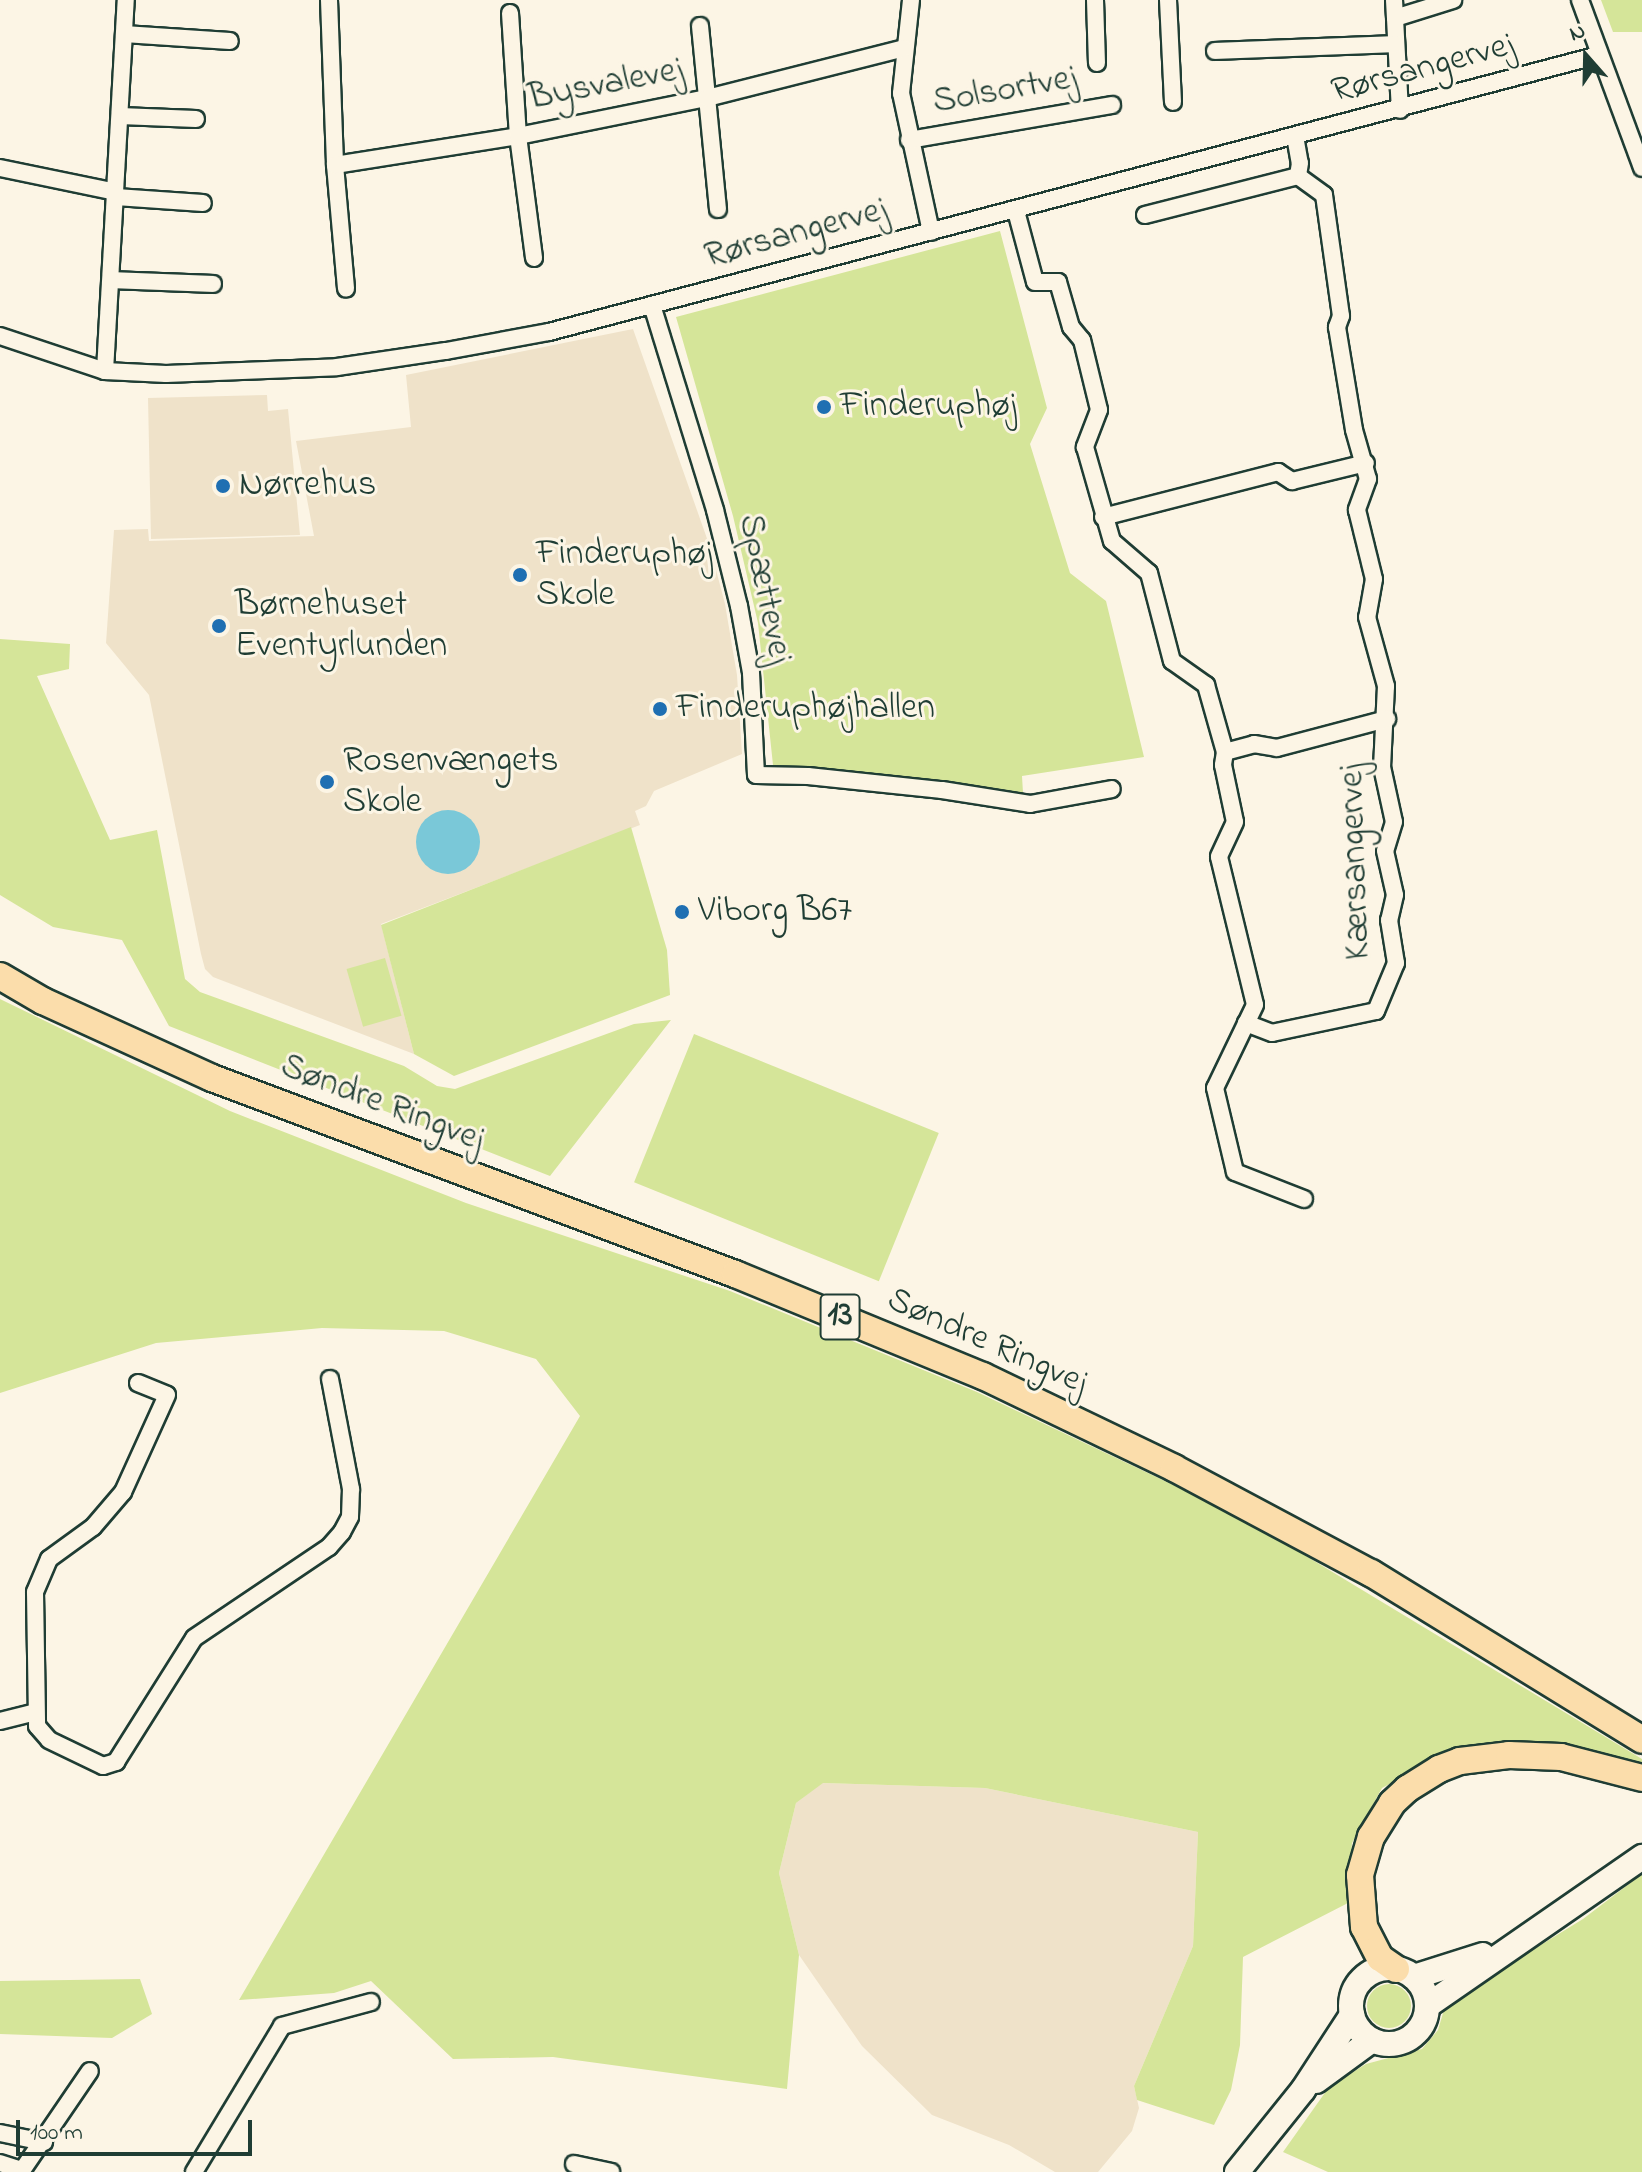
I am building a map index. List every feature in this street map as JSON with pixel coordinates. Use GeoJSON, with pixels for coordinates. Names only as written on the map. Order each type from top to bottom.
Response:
{"type":"FeatureCollection","features":[{"type":"Feature","properties":{"kind":"main road","name":"Søndre Ringvej"},"geometry":{"type":"LineString","coordinates":[[0,976],[43,1001],[212,1078],[735,1274],[983,1376],[1174,1468],[1371,1573],[1642,1740]]}},
{"type":"Feature","properties":{"kind":"main road"},"geometry":{"type":"LineString","coordinates":[[1405,1973],[1380,1958],[1364,1927],[1360,1875],[1371,1837],[1392,1803],[1407,1789],[1439,1769],[1460,1761],[1509,1755],[1561,1757],[1642,1778]]}},
{"type":"Feature","properties":{"kind":"street"},"geometry":{"type":"LineString","coordinates":[[105,371],[126,0]]}},
{"type":"Feature","properties":{"kind":"street"},"geometry":{"type":"LineString","coordinates":[[329,0],[335,165],[346,289]]}},
{"type":"Feature","properties":{"kind":"street","name":"Solsortvej"},"geometry":{"type":"LineString","coordinates":[[911,0],[901,93],[931,232]]}},
{"type":"Feature","properties":{"kind":"street"},"geometry":{"type":"LineString","coordinates":[[1095,0],[1097,63]]}},
{"type":"Feature","properties":{"kind":"street"},"geometry":{"type":"LineString","coordinates":[[1168,0],[1173,102]]}},
{"type":"Feature","properties":{"kind":"street"},"geometry":{"type":"LineString","coordinates":[[1394,0],[1400,110]]}},
{"type":"Feature","properties":{"kind":"street"},"geometry":{"type":"LineString","coordinates":[[1395,18],[1453,0]]}},
{"type":"Feature","properties":{"kind":"street"},"geometry":{"type":"LineString","coordinates":[[1580,0],[1642,168]]}},
{"type":"Feature","properties":{"kind":"street","name":"Bysvalevej"},"geometry":{"type":"LineString","coordinates":[[510,13],[518,136],[534,258]]}},
{"type":"Feature","properties":{"kind":"street","name":"Bysvalevej"},"geometry":{"type":"LineString","coordinates":[[700,26],[718,209]]}},
{"type":"Feature","properties":{"kind":"street"},"geometry":{"type":"LineString","coordinates":[[124,34],[230,41]]}},
{"type":"Feature","properties":{"kind":"street"},"geometry":{"type":"LineString","coordinates":[[1215,51],[1396,44]]}},
{"type":"Feature","properties":{"kind":"street","name":"Bysvalevej"},"geometry":{"type":"LineString","coordinates":[[335,165],[518,136],[707,98],[904,48]]}},
{"type":"Feature","properties":{"kind":"street","name":"Rørsangervej"},"geometry":{"type":"LineString","coordinates":[[0,336],[105,371],[166,374],[337,367],[549,332],[1400,110],[1599,55]]}},
{"type":"Feature","properties":{"kind":"street","name":"Solsortvej"},"geometry":{"type":"LineString","coordinates":[[909,140],[1112,105]]}},
{"type":"Feature","properties":{"kind":"street"},"geometry":{"type":"LineString","coordinates":[[120,116],[196,119]]}},
{"type":"Feature","properties":{"kind":"street"},"geometry":{"type":"LineString","coordinates":[[1145,215],[1298,176],[1300,163],[1295,136]]}},
{"type":"Feature","properties":{"kind":"street"},"geometry":{"type":"LineString","coordinates":[[0,168],[116,194],[203,203]]}},
{"type":"Feature","properties":{"kind":"street","name":"Kærsangervej"},"geometry":{"type":"LineString","coordinates":[[1246,1023],[1272,1033],[1376,1011],[1396,963],[1389,920],[1395,895],[1385,851],[1394,822],[1382,767],[1387,719],[1386,686],[1367,617],[1374,579],[1357,510],[1368,479],[1366,463],[1354,430],[1337,327],[1341,316],[1324,195],[1298,176]]}},
{"type":"Feature","properties":{"kind":"street"},"geometry":{"type":"LineString","coordinates":[[1016,211],[1035,282],[1058,282],[1071,327],[1082,340],[1099,410],[1085,447],[1112,541],[1149,573],[1172,661],[1206,685],[1225,752],[1223,765],[1235,822],[1219,857],[1255,1005],[1215,1088],[1235,1172],[1304,1199]]}},
{"type":"Feature","properties":{"kind":"street"},"geometry":{"type":"LineString","coordinates":[[111,280],[213,284]]}},
{"type":"Feature","properties":{"kind":"street","name":"Spættevej"},"geometry":{"type":"LineString","coordinates":[[652,305],[715,510],[739,606],[751,673],[756,775],[808,776],[912,786],[1030,804],[1112,789]]}},
{"type":"Feature","properties":{"kind":"street"},"geometry":{"type":"LineString","coordinates":[[1103,517],[1278,472],[1292,481],[1366,463]]}},
{"type":"Feature","properties":{"kind":"street","name":"Kærsangervej"},"geometry":{"type":"LineString","coordinates":[[1225,752],[1254,744],[1277,748],[1387,719]]}},
{"type":"Feature","properties":{"kind":"street"},"geometry":{"type":"LineString","coordinates":[[138,1383],[167,1395],[123,1492],[93,1527],[49,1559],[35,1592],[37,1726],[49,1740],[103,1766],[116,1762],[194,1638],[329,1547],[342,1532],[350,1517],[351,1489],[330,1379]]}},
{"type":"Feature","properties":{"kind":"street"},"geometry":{"type":"LineString","coordinates":[[0,1721],[35,1712]]}},
{"type":"Feature","properties":{"kind":"street"},"geometry":{"type":"LineString","coordinates":[[1427,2006],[1515,1942],[1642,1857]]}},
{"type":"Feature","properties":{"kind":"street"},"geometry":{"type":"LineString","coordinates":[[1405,1973],[1424,1990],[1427,2006],[1423,2025],[1409,2039],[1391,2044],[1372,2040],[1359,2029],[1352,2015],[1352,1998],[1359,1983],[1372,1972],[1405,1973],[1457,1966],[1515,1942]]}},
{"type":"Feature","properties":{"kind":"street"},"geometry":{"type":"LineString","coordinates":[[194,2172],[282,2026],[371,2002]]}},
{"type":"Feature","properties":{"kind":"street"},"geometry":{"type":"LineString","coordinates":[[1237,2172],[1303,2090],[1352,2015]]}},
{"type":"Feature","properties":{"kind":"street"},"geometry":{"type":"LineString","coordinates":[[1303,2090],[1372,2040]]}},
{"type":"Feature","properties":{"kind":"street"},"geometry":{"type":"LineString","coordinates":[[0,2163],[21,2171],[44,2142],[90,2071]]}},
{"type":"Feature","properties":{"kind":"street"},"geometry":{"type":"LineString","coordinates":[[0,2133],[44,2142]]}},
{"type":"Feature","properties":{"kind":"street"},"geometry":{"type":"LineString","coordinates":[[574,2164],[611,2172]]}},
{"type":"Feature","properties":{"kind":"shaded area"},"geometry":{"type":"Polygon","coordinates":[[[633,329],[710,547],[725,604],[737,675],[742,754],[654,791],[646,806],[635,811],[640,825],[381,924],[414,1054],[213,977],[205,969],[201,954],[149,695],[106,643],[114,530],[148,529],[149,541],[314,536],[296,441],[411,427],[406,375],[633,329]]]}},
{"type":"Feature","properties":{"kind":"shaded area","name":"Nørrehus"},"geometry":{"type":"Polygon","coordinates":[[[267,395],[268,411],[288,409],[300,535],[151,539],[148,398],[267,395]]]}},
{"type":"Feature","properties":{"kind":"shaded area"},"geometry":{"type":"Polygon","coordinates":[[[822,1783],[985,1788],[1198,1832],[1193,1946],[1134,2086],[1139,2108],[1132,2131],[1098,2172],[1055,2172],[1009,2145],[932,2115],[862,2046],[799,1955],[779,1873],[796,1803],[822,1783]]]}},
{"type":"Feature","properties":{"kind":"green space"},"geometry":{"type":"Polygon","coordinates":[[[1601,0],[1642,0],[1642,32],[1613,32],[1601,0]]]}},
{"type":"Feature","properties":{"kind":"green space"},"geometry":{"type":"Polygon","coordinates":[[[1000,231],[1047,408],[1030,444],[1070,573],[1106,601],[1144,757],[1022,776],[1023,793],[773,765],[758,623],[733,516],[676,317],[1000,231]]]}},
{"type":"Feature","properties":{"kind":"green space"},"geometry":{"type":"Polygon","coordinates":[[[0,639],[70,644],[69,669],[37,676],[110,840],[157,830],[185,979],[200,992],[404,1066],[437,1086],[455,1089],[634,1024],[671,1020],[550,1176],[169,1026],[122,940],[53,927],[0,895],[0,639]]]}},
{"type":"Feature","properties":{"kind":"green space"},"geometry":{"type":"Polygon","coordinates":[[[631,827],[667,950],[670,995],[454,1076],[414,1054],[381,925],[631,827]]]}},
{"type":"Feature","properties":{"kind":"green space"},"geometry":{"type":"Polygon","coordinates":[[[385,958],[402,1016],[363,1027],[347,969],[385,958]]]}},
{"type":"Feature","properties":{"kind":"green space"},"geometry":{"type":"Polygon","coordinates":[[[0,999],[230,1111],[466,1203],[730,1291],[977,1392],[1243,1518],[1642,1759],[1642,1765],[1440,1757],[1382,1788],[1352,1843],[1348,1903],[1243,1957],[1240,2045],[1231,2090],[1214,2125],[1137,2100],[1134,2086],[1193,1946],[1198,1832],[985,1788],[823,1783],[796,1803],[779,1873],[799,1955],[787,2089],[553,2057],[453,2059],[371,1981],[334,1993],[239,2000],[580,1416],[536,1359],[444,1331],[322,1328],[156,1343],[0,1393],[0,999]]]}},
{"type":"Feature","properties":{"kind":"green space"},"geometry":{"type":"Polygon","coordinates":[[[694,1034],[939,1133],[879,1281],[634,1182],[694,1034]]]}},
{"type":"Feature","properties":{"kind":"green space"},"geometry":{"type":"Polygon","coordinates":[[[1642,1874],[1642,2172],[1328,2172],[1283,2152],[1329,2087],[1366,2064],[1422,2049],[1438,2030],[1446,2003],[1583,1919],[1642,1874]]]}},
{"type":"Feature","properties":{"kind":"green space"},"geometry":{"type":"Polygon","coordinates":[[[140,1979],[152,2014],[112,2038],[0,2034],[0,1981],[140,1979]]]}},
{"type":"Feature","properties":{"kind":"green space"},"geometry":{"type":"Polygon","coordinates":[[[1389,1984],[1405,1990],[1411,2006],[1405,2022],[1389,2028],[1373,2022],[1367,2006],[1373,1990],[1389,1984]]]}},
{"type":"Feature","properties":{"kind":"water"},"geometry":{"type":"Polygon","coordinates":[[[442,810],[454,810],[471,819],[478,830],[478,854],[471,865],[454,874],[442,874],[430,869],[421,860],[416,848],[416,836],[421,824],[430,815],[442,810]]]}},
{"type":"Feature","properties":{"kind":"place","name":"Finderuphøj"},"geometry":{"type":"Point","coordinates":[824,407]}},
{"type":"Feature","properties":{"kind":"place","name":"Nørrehus"},"geometry":{"type":"Point","coordinates":[223,486]}},
{"type":"Feature","properties":{"kind":"place","name":"Finderuphøj Skole"},"geometry":{"type":"Point","coordinates":[520,575]}},
{"type":"Feature","properties":{"kind":"place","name":"Børnehuset Eventyrlunden"},"geometry":{"type":"Point","coordinates":[219,626]}},
{"type":"Feature","properties":{"kind":"place","name":"Finderuphøjhallen"},"geometry":{"type":"Point","coordinates":[660,709]}},
{"type":"Feature","properties":{"kind":"place","name":"Rosenvængets Skole"},"geometry":{"type":"Point","coordinates":[327,782]}},
{"type":"Feature","properties":{"kind":"place","name":"Viborg B67"},"geometry":{"type":"Point","coordinates":[682,912]}}]}
